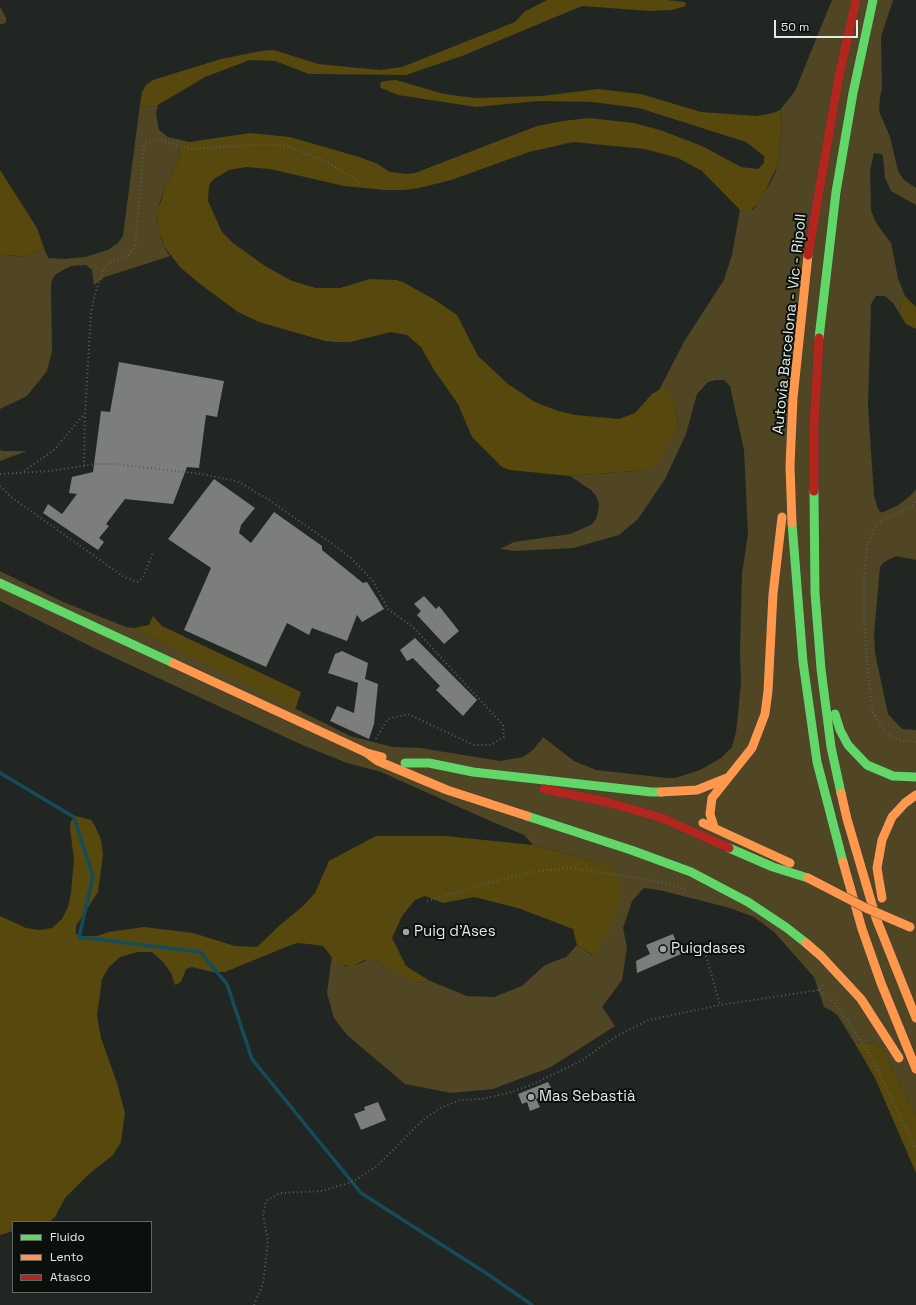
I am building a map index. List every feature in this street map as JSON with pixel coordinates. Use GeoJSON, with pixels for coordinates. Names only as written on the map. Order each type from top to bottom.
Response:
{"type":"FeatureCollection","features":[{"type":"Feature","properties":{"kind":"main road","name":"Autovia Barcelona - Vic - Ripoll"},"geometry":{"type":"LineString","coordinates":[[856,0],[839,76],[808,252],[793,398],[790,466],[794,561],[798,612],[817,762],[837,842],[862,929],[886,996],[916,1069]]}},
{"type":"Feature","properties":{"kind":"main road","name":"Autovia Barcelona - Vic - Ripoll"},"geometry":{"type":"LineString","coordinates":[[874,0],[853,93],[839,176],[819,330],[814,426],[815,593],[821,669],[831,747],[847,819],[876,918],[883,932],[916,1018]]}},
{"type":"Feature","properties":{"kind":"main road"},"geometry":{"type":"LineString","coordinates":[[790,466],[776,562],[771,622],[768,691],[765,714],[752,748],[716,793],[711,803],[710,814],[714,827],[720,835],[785,866],[799,875]]}},
{"type":"Feature","properties":{"kind":"main road"},"geometry":{"type":"LineString","coordinates":[[0,583],[367,752],[431,772],[482,782],[544,789],[607,802],[662,818],[773,867],[808,878],[866,908],[914,928]]}},
{"type":"Feature","properties":{"kind":"main road"},"geometry":{"type":"LineString","coordinates":[[821,669],[829,690],[840,730],[853,752],[867,765],[883,773],[902,777],[916,777]]}},
{"type":"Feature","properties":{"kind":"main road"},"geometry":{"type":"LineString","coordinates":[[367,752],[378,761],[447,790],[631,850],[691,872],[748,902],[786,928],[821,956],[861,999],[913,1080]]}},
{"type":"Feature","properties":{"kind":"main road"},"geometry":{"type":"LineString","coordinates":[[405,763],[429,763],[473,772],[651,792],[697,790],[728,778]]}},
{"type":"Feature","properties":{"kind":"main road"},"geometry":{"type":"LineString","coordinates":[[544,789],[561,788],[623,797],[666,810]]}},
{"type":"Feature","properties":{"kind":"main road"},"geometry":{"type":"LineString","coordinates":[[883,932],[887,924],[878,882],[878,855],[882,840],[892,817],[905,803],[916,795]]}},
{"type":"Feature","properties":{"kind":"main road"},"geometry":{"type":"LineString","coordinates":[[694,819],[791,864],[808,878]]}},
{"type":"Feature","properties":{"kind":"path"},"geometry":{"type":"LineString","coordinates":[[84,466],[85,412],[91,313],[95,293],[106,265],[129,255],[135,247],[144,144],[159,139],[190,149],[266,144],[287,146],[329,163],[360,183]]}},
{"type":"Feature","properties":{"kind":"path"},"geometry":{"type":"LineString","coordinates":[[23,472],[54,450],[85,412]]}},
{"type":"Feature","properties":{"kind":"path"},"geometry":{"type":"LineString","coordinates":[[0,474],[51,471],[84,466],[117,464],[201,474],[237,481],[269,500],[352,559],[373,581],[388,609],[413,626],[503,725],[504,737],[491,745],[474,745],[408,714],[388,719],[367,752]]}},
{"type":"Feature","properties":{"kind":"path"},"geometry":{"type":"LineString","coordinates":[[0,486],[11,497],[124,577],[137,582],[143,578],[153,552]]}},
{"type":"Feature","properties":{"kind":"path"},"geometry":{"type":"LineString","coordinates":[[916,502],[905,510],[878,522],[867,546],[864,577],[865,635],[873,712],[886,733],[899,740],[916,742]]}},
{"type":"Feature","properties":{"kind":"path"},"geometry":{"type":"LineString","coordinates":[[427,900],[508,877],[539,871],[571,868],[650,880],[691,891]]}},
{"type":"Feature","properties":{"kind":"path"},"geometry":{"type":"LineString","coordinates":[[706,952],[720,1005]]}},
{"type":"Feature","properties":{"kind":"path"},"geometry":{"type":"LineString","coordinates":[[254,1305],[263,1284],[268,1241],[263,1215],[266,1201],[280,1193],[322,1191],[354,1181],[377,1166],[424,1120],[442,1107],[460,1100],[482,1099],[508,1093],[531,1085],[581,1061],[615,1037],[649,1020],[720,1005],[819,990],[833,1001],[850,1024],[874,1062],[916,1149]]}},
{"type":"Feature","properties":{"kind":"shaded area"},"geometry":{"type":"Polygon","coordinates":[[[547,0],[666,0],[685,2],[686,6],[671,10],[650,11],[582,6],[462,56],[406,75],[309,74],[275,61],[250,60],[205,77],[158,105],[148,107],[140,104],[142,92],[146,85],[153,80],[221,59],[261,51],[274,50],[318,64],[380,70],[402,67],[515,22],[524,12],[547,0]]]}},
{"type":"Feature","properties":{"kind":"shaded area"},"geometry":{"type":"Polygon","coordinates":[[[832,0],[893,0],[881,37],[882,90],[879,111],[890,137],[898,171],[904,180],[916,188],[916,205],[891,191],[885,178],[883,156],[881,154],[874,153],[870,171],[871,210],[876,223],[891,243],[898,278],[905,296],[901,301],[899,313],[893,303],[885,296],[876,296],[871,304],[868,406],[874,496],[878,509],[880,512],[883,512],[897,506],[910,496],[916,489],[916,560],[896,556],[884,562],[880,567],[874,634],[875,653],[888,714],[902,729],[916,730],[916,1116],[882,1048],[875,1044],[854,1042],[838,1016],[824,1007],[814,977],[774,932],[754,917],[730,908],[659,890],[644,888],[632,901],[623,928],[627,947],[622,980],[602,1007],[615,1026],[551,1067],[493,1089],[451,1093],[405,1084],[347,1035],[334,1018],[327,993],[332,955],[338,963],[345,966],[359,964],[369,959],[376,960],[409,979],[420,983],[430,981],[467,996],[494,997],[522,986],[545,965],[566,957],[577,945],[593,956],[612,866],[533,845],[524,835],[381,772],[347,763],[300,744],[98,650],[0,601],[0,571],[61,601],[126,627],[134,628],[350,736],[393,747],[420,748],[500,761],[523,757],[534,749],[543,737],[574,761],[596,770],[667,778],[675,778],[700,770],[721,758],[732,747],[736,732],[741,683],[740,650],[742,574],[748,534],[744,450],[730,386],[724,380],[708,382],[697,394],[686,434],[665,479],[638,519],[619,535],[573,548],[516,551],[500,549],[514,542],[570,534],[591,525],[596,519],[598,512],[599,504],[596,496],[591,490],[570,476],[646,470],[677,428],[678,420],[675,405],[666,390],[659,390],[685,340],[724,280],[732,255],[740,210],[753,209],[773,178],[778,165],[782,122],[780,110],[795,91],[832,0]]]}},
{"type":"Feature","properties":{"kind":"shaded area"},"geometry":{"type":"Polygon","coordinates":[[[0,7],[6,18],[6,23],[2,24],[0,24],[0,7]]]}},
{"type":"Feature","properties":{"kind":"shaded area"},"geometry":{"type":"Polygon","coordinates":[[[396,80],[444,94],[475,98],[542,96],[598,89],[641,94],[701,112],[757,116],[780,110],[782,122],[778,165],[759,203],[749,211],[740,210],[702,171],[678,158],[645,149],[573,142],[529,152],[451,180],[404,190],[385,190],[344,186],[270,169],[246,167],[229,170],[214,179],[209,185],[208,201],[222,232],[233,243],[265,266],[292,281],[316,288],[340,288],[370,279],[396,280],[403,282],[435,300],[457,315],[478,356],[508,384],[535,402],[558,411],[575,415],[619,419],[635,413],[652,394],[659,390],[666,389],[675,404],[678,420],[677,428],[663,455],[653,467],[646,470],[570,476],[510,470],[502,467],[472,437],[458,404],[434,370],[421,347],[407,335],[391,332],[350,342],[334,342],[325,341],[259,322],[238,312],[200,284],[181,268],[165,248],[157,226],[158,210],[166,185],[179,159],[181,140],[189,142],[250,133],[290,137],[359,157],[376,163],[390,172],[406,174],[415,173],[537,126],[589,118],[634,123],[660,130],[702,146],[741,167],[758,169],[764,163],[764,156],[746,142],[639,108],[592,102],[538,101],[476,107],[398,95],[381,88],[380,83],[384,81],[396,80]]]}},
{"type":"Feature","properties":{"kind":"shaded area"},"geometry":{"type":"Polygon","coordinates":[[[140,104],[148,107],[158,105],[156,113],[159,130],[168,137],[181,140],[179,159],[160,201],[157,218],[157,226],[165,249],[170,256],[105,277],[94,285],[92,270],[86,265],[71,266],[56,274],[52,280],[51,287],[52,351],[47,371],[27,396],[0,409],[0,254],[24,257],[44,248],[48,258],[64,259],[85,257],[108,250],[118,243],[123,236],[140,104]]]}},
{"type":"Feature","properties":{"kind":"shaded area"},"geometry":{"type":"Polygon","coordinates":[[[0,170],[37,228],[44,248],[24,257],[0,254],[0,170]]]}},
{"type":"Feature","properties":{"kind":"shaded area"},"geometry":{"type":"Polygon","coordinates":[[[905,296],[916,307],[916,329],[906,324],[899,313],[901,301],[905,296]]]}},
{"type":"Feature","properties":{"kind":"shaded area"},"geometry":{"type":"Polygon","coordinates":[[[0,450],[3,451],[27,451],[0,461],[0,450]]]}},
{"type":"Feature","properties":{"kind":"shaded area"},"geometry":{"type":"Polygon","coordinates":[[[153,616],[162,626],[301,692],[295,710],[134,628],[149,625],[153,616]]]}},
{"type":"Feature","properties":{"kind":"shaded area"},"geometry":{"type":"Polygon","coordinates":[[[76,816],[91,820],[101,840],[103,855],[98,892],[76,926],[76,934],[82,936],[97,936],[109,932],[144,927],[193,933],[235,946],[257,947],[302,907],[315,893],[329,861],[376,836],[445,836],[533,845],[612,866],[622,893],[611,929],[594,956],[577,945],[573,929],[518,908],[474,897],[443,903],[425,896],[415,900],[402,916],[392,938],[406,966],[430,981],[420,983],[405,978],[376,960],[365,960],[352,966],[342,965],[335,961],[323,946],[297,943],[225,972],[212,972],[192,967],[186,969],[181,982],[175,985],[171,973],[163,962],[152,952],[138,952],[120,957],[109,967],[102,979],[97,1016],[101,1038],[117,1083],[125,1113],[121,1142],[113,1155],[89,1174],[65,1198],[55,1217],[50,1221],[12,1221],[12,1231],[0,1235],[0,916],[26,928],[40,930],[52,928],[62,919],[68,907],[71,893],[74,859],[70,829],[71,821],[76,816]]]}},
{"type":"Feature","properties":{"kind":"shaded area"},"geometry":{"type":"Polygon","coordinates":[[[854,1042],[875,1044],[882,1048],[916,1116],[916,1173],[875,1078],[854,1042]]]}},
{"type":"Feature","properties":{"kind":"building"},"geometry":{"type":"Polygon","coordinates":[[[119,362],[224,381],[217,417],[206,415],[199,468],[187,467],[173,504],[125,499],[106,524],[109,526],[99,538],[104,542],[98,550],[43,513],[48,504],[62,514],[77,494],[69,493],[72,477],[93,472],[101,411],[110,412],[119,362]]]}},
{"type":"Feature","properties":{"kind":"building"},"geometry":{"type":"Polygon","coordinates":[[[214,479],[255,508],[241,525],[239,533],[251,543],[274,512],[322,546],[322,550],[363,583],[367,582],[384,609],[362,622],[357,615],[347,641],[312,628],[309,635],[287,623],[266,667],[184,630],[211,568],[168,539],[214,479]]]}},
{"type":"Feature","properties":{"kind":"building"},"geometry":{"type":"Polygon","coordinates":[[[424,596],[436,609],[439,606],[459,631],[444,644],[417,615],[421,611],[414,604],[424,596]]]}},
{"type":"Feature","properties":{"kind":"building"},"geometry":{"type":"Polygon","coordinates":[[[415,638],[477,700],[463,716],[436,690],[440,686],[413,658],[407,661],[400,650],[415,638]]]}},
{"type":"Feature","properties":{"kind":"building"},"geometry":{"type":"Polygon","coordinates":[[[342,651],[368,663],[365,679],[378,684],[374,724],[369,739],[330,721],[337,706],[354,713],[358,683],[328,673],[335,654],[342,651]]]}},
{"type":"Feature","properties":{"kind":"building","name":"Puigdases"},"geometry":{"type":"Polygon","coordinates":[[[673,934],[681,954],[637,973],[636,961],[650,954],[646,945],[673,934]]]}},
{"type":"Feature","properties":{"kind":"building","name":"Mas Sebastià"},"geometry":{"type":"Polygon","coordinates":[[[548,1082],[553,1092],[536,1099],[540,1107],[530,1111],[527,1102],[522,1104],[518,1094],[548,1082]]]}},
{"type":"Feature","properties":{"kind":"building"},"geometry":{"type":"Polygon","coordinates":[[[378,1102],[386,1120],[361,1130],[354,1114],[365,1110],[364,1107],[378,1102]]]}},
{"type":"Feature","properties":{"kind":"waterway"},"geometry":{"type":"LineString","coordinates":[[0,773],[74,817],[93,877],[79,937],[200,952],[227,984],[252,1059],[361,1193],[489,1275],[532,1305]]}},
{"type":"Feature","properties":{"kind":"traffic: fast"},"geometry":{"type":"LineString","coordinates":[[819,338],[836,192],[853,93],[873,0]]}},
{"type":"Feature","properties":{"kind":"traffic: fast"},"geometry":{"type":"LineString","coordinates":[[814,491],[815,593],[821,669],[831,747],[841,793]]}},
{"type":"Feature","properties":{"kind":"traffic: fast"},"geometry":{"type":"LineString","coordinates":[[792,523],[803,662],[817,762],[843,862]]}},
{"type":"Feature","properties":{"kind":"traffic: fast"},"geometry":{"type":"LineString","coordinates":[[0,583],[173,663]]}},
{"type":"Feature","properties":{"kind":"traffic: fast"},"geometry":{"type":"LineString","coordinates":[[835,714],[840,730],[848,745],[867,765],[893,776],[916,777]]}},
{"type":"Feature","properties":{"kind":"traffic: fast"},"geometry":{"type":"LineString","coordinates":[[405,763],[429,763],[473,772],[661,792]]}},
{"type":"Feature","properties":{"kind":"traffic: fast"},"geometry":{"type":"LineString","coordinates":[[527,816],[631,850],[691,872],[748,902],[787,928],[806,943]]}},
{"type":"Feature","properties":{"kind":"traffic: fast"},"geometry":{"type":"LineString","coordinates":[[729,848],[773,867],[808,878]]}},
{"type":"Feature","properties":{"kind":"traffic: slow"},"geometry":{"type":"LineString","coordinates":[[792,523],[790,466],[793,398],[808,255]]}},
{"type":"Feature","properties":{"kind":"traffic: slow"},"geometry":{"type":"LineString","coordinates":[[714,827],[710,814],[712,798],[752,748],[765,714],[768,691],[773,594],[782,517]]}},
{"type":"Feature","properties":{"kind":"traffic: slow"},"geometry":{"type":"LineString","coordinates":[[173,663],[367,753],[382,757]]}},
{"type":"Feature","properties":{"kind":"traffic: slow"},"geometry":{"type":"LineString","coordinates":[[367,753],[378,761],[447,790],[527,816]]}},
{"type":"Feature","properties":{"kind":"traffic: slow"},"geometry":{"type":"LineString","coordinates":[[661,792],[697,790],[727,778]]}},
{"type":"Feature","properties":{"kind":"traffic: slow"},"geometry":{"type":"LineString","coordinates":[[841,793],[847,819],[876,918],[916,1018]]}},
{"type":"Feature","properties":{"kind":"traffic: slow"},"geometry":{"type":"LineString","coordinates":[[882,898],[877,868],[882,840],[892,817],[905,803],[916,795]]}},
{"type":"Feature","properties":{"kind":"traffic: slow"},"geometry":{"type":"LineString","coordinates":[[703,823],[790,863]]}},
{"type":"Feature","properties":{"kind":"traffic: slow"},"geometry":{"type":"LineString","coordinates":[[843,862],[862,929],[881,983],[916,1069]]}},
{"type":"Feature","properties":{"kind":"traffic: slow"},"geometry":{"type":"LineString","coordinates":[[808,878],[866,908],[910,927]]}},
{"type":"Feature","properties":{"kind":"traffic: slow"},"geometry":{"type":"LineString","coordinates":[[806,943],[821,956],[861,999],[899,1058]]}},
{"type":"Feature","properties":{"kind":"traffic: jam"},"geometry":{"type":"LineString","coordinates":[[808,255],[839,76],[856,0]]}},
{"type":"Feature","properties":{"kind":"traffic: jam"},"geometry":{"type":"LineString","coordinates":[[814,491],[814,426],[819,338]]}},
{"type":"Feature","properties":{"kind":"traffic: jam"},"geometry":{"type":"LineString","coordinates":[[544,789],[607,802],[662,818],[729,848]]}},
{"type":"Feature","properties":{"kind":"place","name":"Puig d'Ases"},"geometry":{"type":"Point","coordinates":[406,932]}},
{"type":"Feature","properties":{"kind":"place","name":"Puigdases"},"geometry":{"type":"Point","coordinates":[663,949]}},
{"type":"Feature","properties":{"kind":"place","name":"Mas Sebastià"},"geometry":{"type":"Point","coordinates":[531,1097]}}]}
